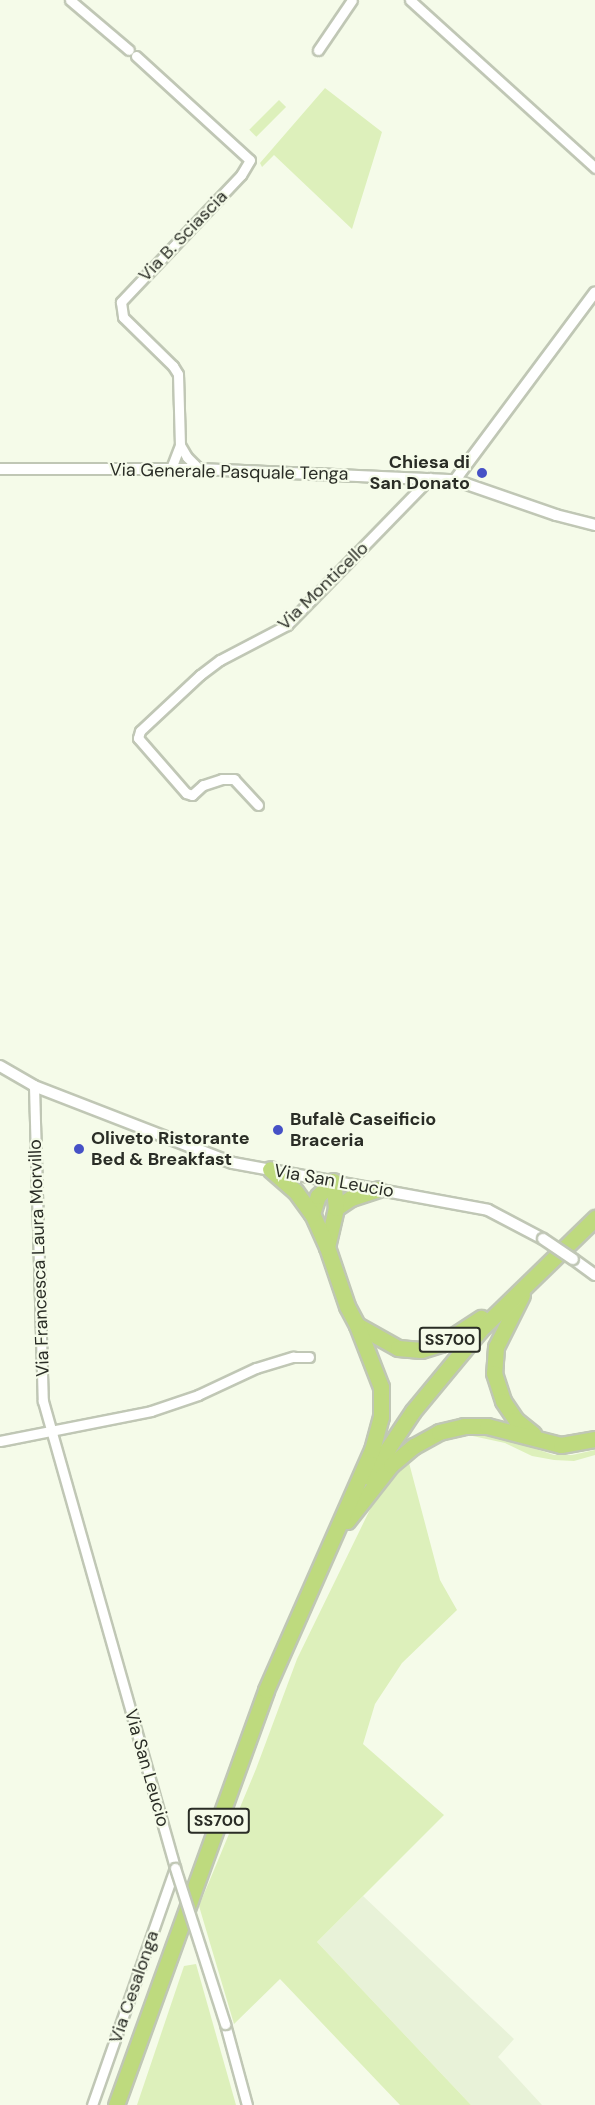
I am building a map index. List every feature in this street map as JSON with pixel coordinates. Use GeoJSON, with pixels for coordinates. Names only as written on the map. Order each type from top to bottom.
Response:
{"type":"FeatureCollection","features":[{"type":"Feature","properties":{"kind":"highway","name":"SS700"},"geometry":{"type":"LineString","coordinates":[[116,2105],[266,1690],[372,1450],[381,1417],[381,1387],[357,1325],[347,1306],[327,1247],[312,1214],[295,1191],[270,1169]]}},
{"type":"Feature","properties":{"kind":"highway"},"geometry":{"type":"LineString","coordinates":[[327,1247],[336,1208],[333,1181]]}},
{"type":"Feature","properties":{"kind":"highway"},"geometry":{"type":"LineString","coordinates":[[312,1214],[318,1196],[333,1181]]}},
{"type":"Feature","properties":{"kind":"highway"},"geometry":{"type":"LineString","coordinates":[[336,1208],[351,1198],[378,1189]]}},
{"type":"Feature","properties":{"kind":"highway","name":"SS700"},"geometry":{"type":"LineString","coordinates":[[332,1540],[380,1458],[413,1411],[480,1330],[595,1218]]}},
{"type":"Feature","properties":{"kind":"highway","name":"SS700"},"geometry":{"type":"LineString","coordinates":[[357,1325],[398,1348],[421,1350],[441,1344],[467,1330],[530,1279]]}},
{"type":"Feature","properties":{"kind":"highway","name":"SS700"},"geometry":{"type":"LineString","coordinates":[[530,1279],[496,1347],[494,1374],[502,1401],[516,1420],[539,1438]]}},
{"type":"Feature","properties":{"kind":"highway","name":"SS700"},"geometry":{"type":"LineString","coordinates":[[332,1540],[391,1465],[414,1446],[440,1432],[464,1426],[487,1426],[561,1445],[595,1439]]}},
{"type":"Feature","properties":{"kind":"street","name":"Via B. Sciascia"},"geometry":{"type":"LineString","coordinates":[[70,0],[133,53],[250,160],[241,175],[121,302],[123,316],[173,366],[178,374],[180,445]]}},
{"type":"Feature","properties":{"kind":"street"},"geometry":{"type":"LineString","coordinates":[[318,50],[352,0]]}},
{"type":"Feature","properties":{"kind":"street"},"geometry":{"type":"LineString","coordinates":[[410,0],[490,70],[595,168]]}},
{"type":"Feature","properties":{"kind":"street"},"geometry":{"type":"LineString","coordinates":[[455,480],[595,292]]}},
{"type":"Feature","properties":{"kind":"street"},"geometry":{"type":"LineString","coordinates":[[180,445],[199,469]]}},
{"type":"Feature","properties":{"kind":"street"},"geometry":{"type":"LineString","coordinates":[[171,469],[180,445]]}},
{"type":"Feature","properties":{"kind":"street","name":"Via Generale Pasquale Tenga"},"geometry":{"type":"LineString","coordinates":[[0,469],[199,469],[455,480],[556,515],[595,525]]}},
{"type":"Feature","properties":{"kind":"street","name":"Via Monticello"},"geometry":{"type":"LineString","coordinates":[[258,805],[234,779],[222,779],[203,785],[192,795],[186,793],[138,738],[140,731],[200,675],[220,660],[287,625],[430,478]]}},
{"type":"Feature","properties":{"kind":"street","name":"Via San Leucio"},"geometry":{"type":"LineString","coordinates":[[0,1066],[34,1086],[233,1163],[488,1210],[543,1239],[595,1275]]}},
{"type":"Feature","properties":{"kind":"street","name":"Via Francesca Laura Morvillo"},"geometry":{"type":"LineString","coordinates":[[34,1086],[44,1401],[51,1429]]}},
{"type":"Feature","properties":{"kind":"street"},"geometry":{"type":"LineString","coordinates":[[0,1441],[151,1410],[198,1395],[256,1368],[293,1357],[309,1357]]}},
{"type":"Feature","properties":{"kind":"street","name":"Via San Leucio"},"geometry":{"type":"LineString","coordinates":[[51,1429],[175,1868],[225,2024],[247,2105]]}},
{"type":"Feature","properties":{"kind":"street","name":"Via Cesalonga"},"geometry":{"type":"LineString","coordinates":[[92,2105],[175,1868]]}},
{"type":"Feature","properties":{"kind":"shaded area"},"geometry":{"type":"Polygon","coordinates":[[[363,1896],[514,2039],[498,2057],[542,2105],[471,2105],[317,1942],[363,1896]]]}},
{"type":"Feature","properties":{"kind":"green space"},"geometry":{"type":"Polygon","coordinates":[[[325,88],[382,132],[352,229],[274,155],[262,167],[260,163],[325,88]]]}},
{"type":"Feature","properties":{"kind":"green space"},"geometry":{"type":"Polygon","coordinates":[[[279,100],[286,107],[256,137],[249,130],[279,100]]]}},
{"type":"Feature","properties":{"kind":"green space"},"geometry":{"type":"Polygon","coordinates":[[[447,1434],[491,1434],[554,1455],[572,1455],[595,1450],[595,1455],[574,1461],[554,1460],[532,1456],[505,1443],[468,1435],[444,1439],[408,1459],[440,1580],[457,1610],[402,1663],[375,1704],[363,1744],[444,1815],[317,1942],[471,2105],[400,2105],[280,1979],[234,2024],[199,1906],[256,1769],[297,1659],[379,1491],[407,1459],[447,1434]]]}},
{"type":"Feature","properties":{"kind":"green space"},"geometry":{"type":"Polygon","coordinates":[[[196,1964],[236,2105],[137,2105],[184,1966],[196,1964]]]}},
{"type":"Feature","properties":{"kind":"place","name":"Chiesa di San Donato"},"geometry":{"type":"Point","coordinates":[482,473]}},
{"type":"Feature","properties":{"kind":"place","name":"Bufalè Caseificio Braceria"},"geometry":{"type":"Point","coordinates":[278,1130]}},
{"type":"Feature","properties":{"kind":"place","name":"Oliveto Ristorante Bed & Breakfast"},"geometry":{"type":"Point","coordinates":[79,1149]}}]}
